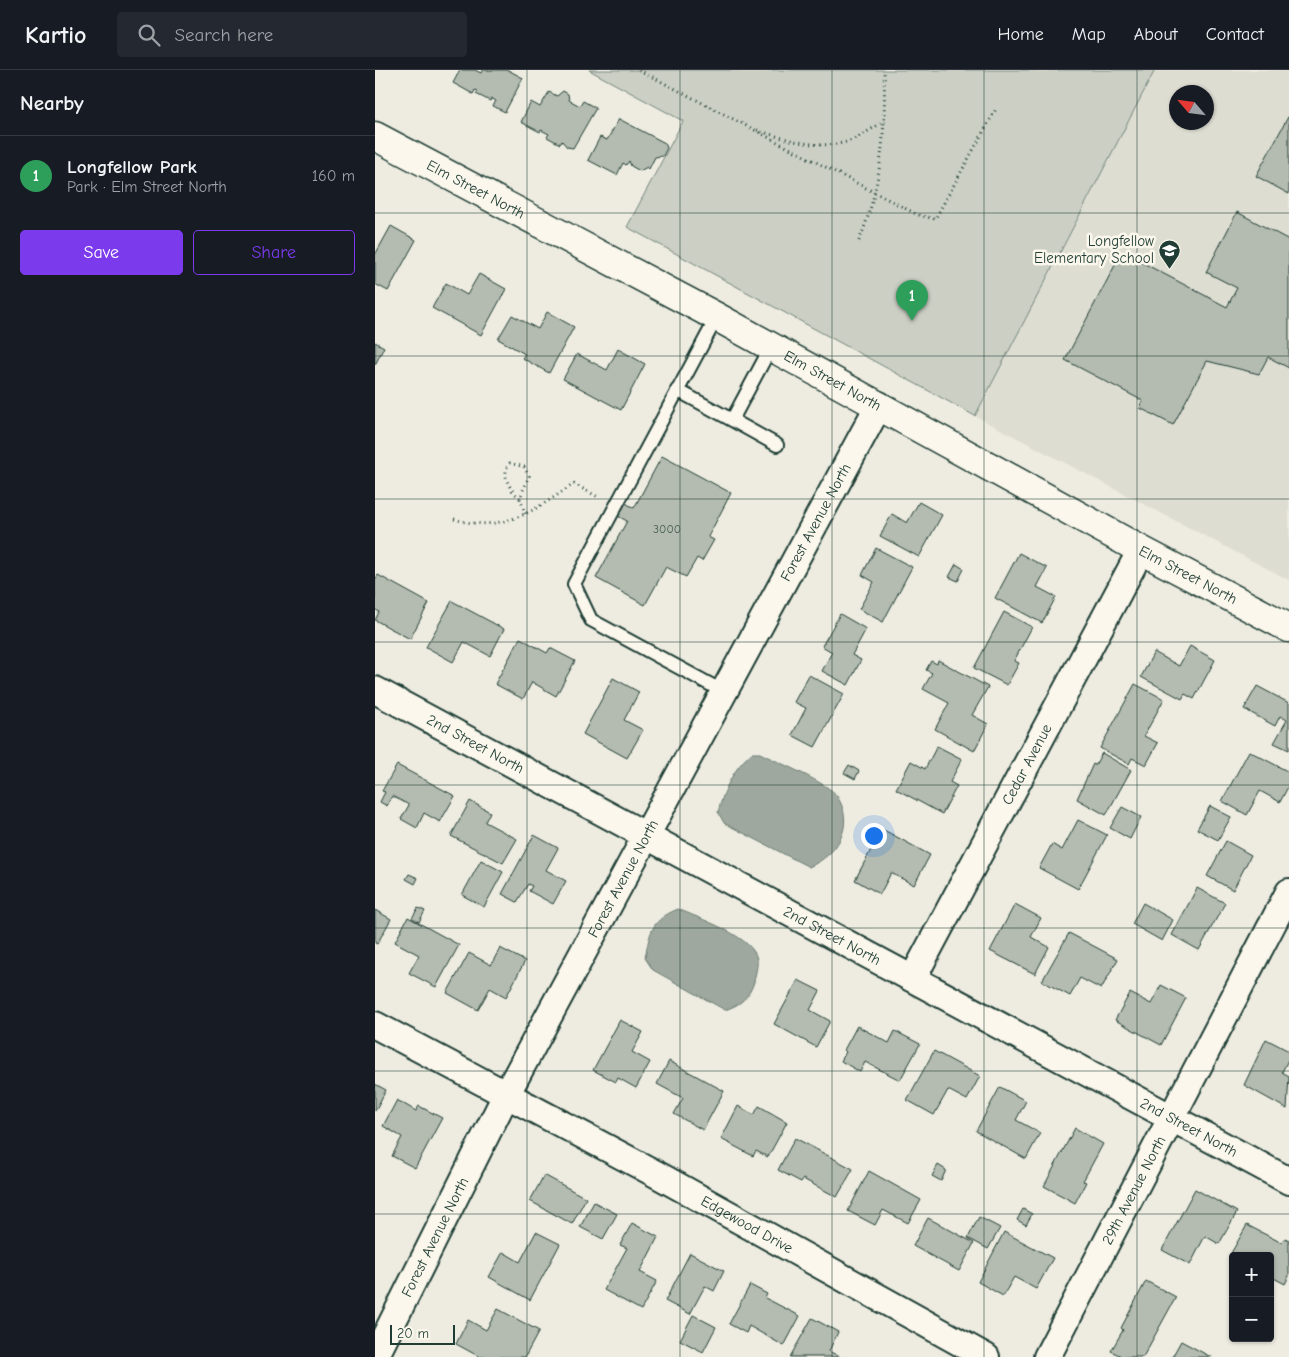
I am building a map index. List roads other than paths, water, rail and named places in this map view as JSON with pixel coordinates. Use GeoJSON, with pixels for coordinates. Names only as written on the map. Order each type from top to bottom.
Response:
{"type":"FeatureCollection","features":[{"type":"Feature","properties":{"kind":"street","name":"Elm Street North"},"geometry":{"type":"LineString","coordinates":[[375,136],[717,317],[1141,550],[1289,628]]}},
{"type":"Feature","properties":{"kind":"street","name":"Forest Avenue North"},"geometry":{"type":"LineString","coordinates":[[375,1357],[507,1095],[879,405]]}},
{"type":"Feature","properties":{"kind":"street","name":"Cedar Avenue"},"geometry":{"type":"LineString","coordinates":[[913,978],[1141,550]]}},
{"type":"Feature","properties":{"kind":"street","name":"2nd Street North"},"geometry":{"type":"LineString","coordinates":[[375,690],[1289,1181]]}},
{"type":"Feature","properties":{"kind":"street","name":"29th Avenue North"},"geometry":{"type":"LineString","coordinates":[[1047,1357],[1289,892]]}},
{"type":"Feature","properties":{"kind":"street","name":"Edgewood Drive"},"geometry":{"type":"LineString","coordinates":[[375,1025],[664,1179],[987,1357]]}},
{"type":"Feature","properties":{"kind":"lane"},"geometry":{"type":"LineString","coordinates":[[717,317],[614,506],[574,584],[591,620],[724,692]]}},
{"type":"Feature","properties":{"kind":"lane"},"geometry":{"type":"LineString","coordinates":[[732,420],[771,347]]}},
{"type":"Feature","properties":{"kind":"lane"},"geometry":{"type":"LineString","coordinates":[[677,390],[777,445]]}},
{"type":"Feature","properties":{"kind":"place","name":"Longfellow Elementary School"},"geometry":{"type":"Point","coordinates":[1170,269]}},
{"type":"Feature","properties":{"kind":"place","name":"Longfellow Park"},"geometry":{"type":"Point","coordinates":[912,321]}}]}
